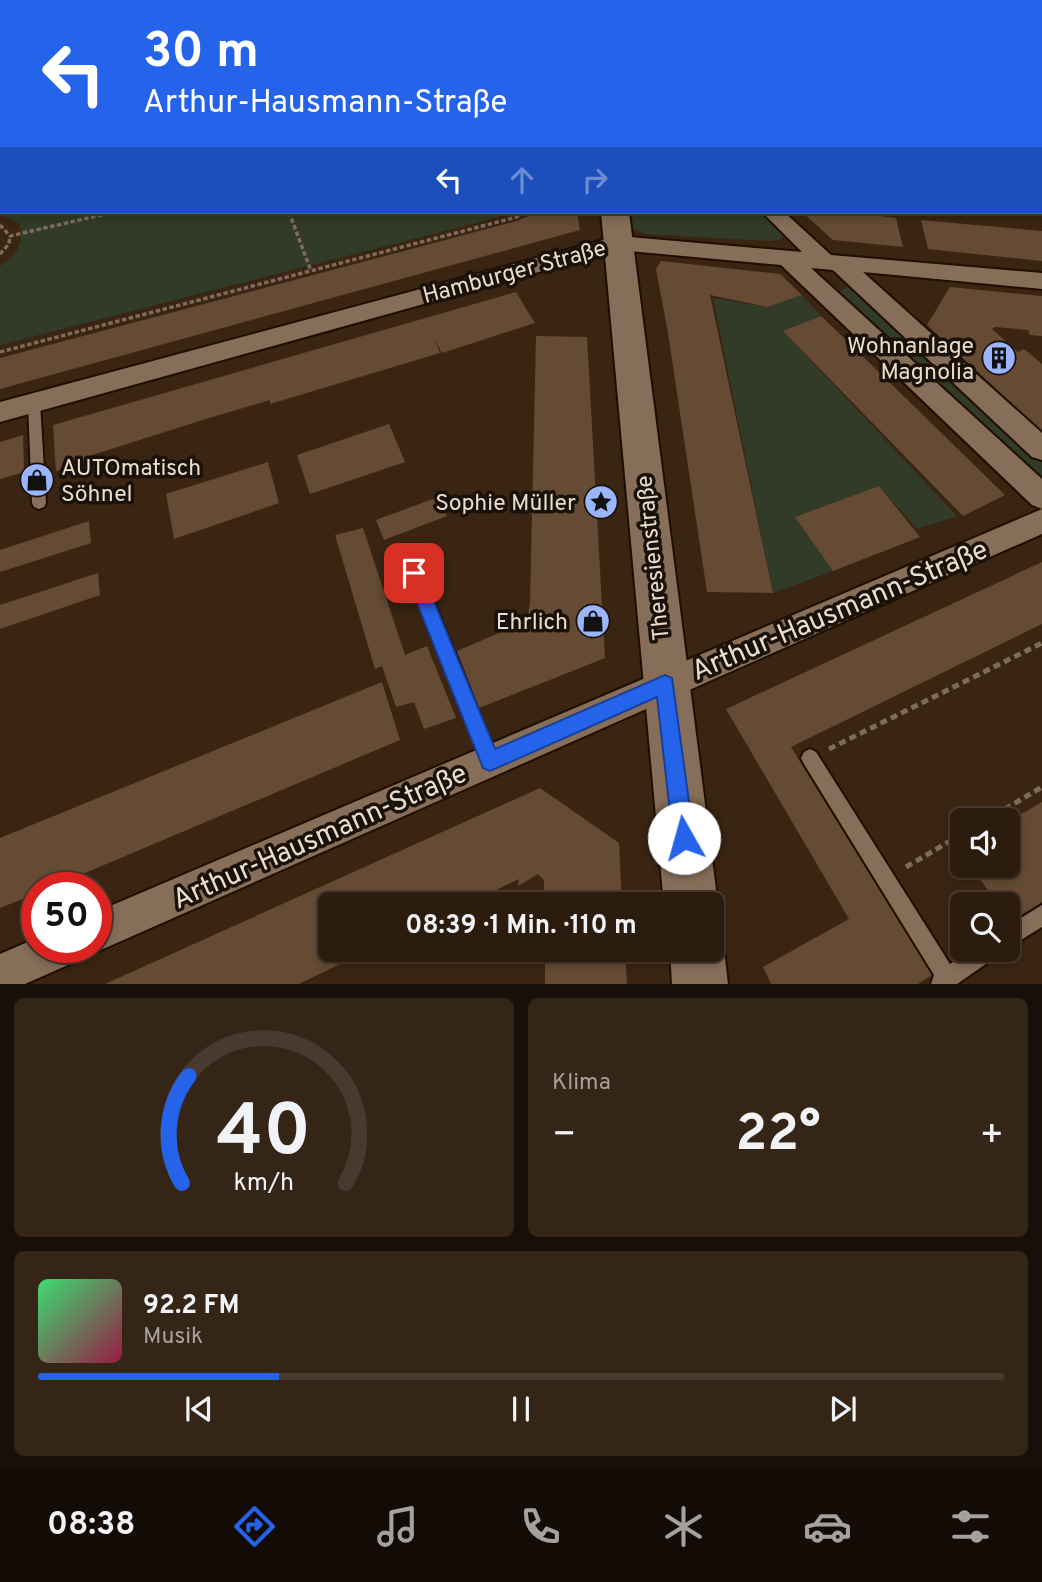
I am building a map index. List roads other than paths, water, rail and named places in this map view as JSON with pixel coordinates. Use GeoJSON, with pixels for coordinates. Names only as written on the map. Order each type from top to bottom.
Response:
{"type":"FeatureCollection","features":[{"type":"Feature","properties":{"kind":"main road","name":"Theresienstraße"},"geometry":{"type":"LineString","coordinates":[[617,228],[689,892]]}},
{"type":"Feature","properties":{"kind":"main road"},"geometry":{"type":"LineString","coordinates":[[697,962],[700,984]]}},
{"type":"Feature","properties":{"kind":"street"},"geometry":{"type":"LineString","coordinates":[[774,214],[1042,449]]}},
{"type":"Feature","properties":{"kind":"street","name":"Hamburger Straße"},"geometry":{"type":"LineString","coordinates":[[0,412],[617,228],[787,258],[1042,281]]}},
{"type":"Feature","properties":{"kind":"street"},"geometry":{"type":"LineString","coordinates":[[787,258],[1042,497]]}},
{"type":"Feature","properties":{"kind":"street","name":"Arthur-Hausmann-Straße"},"geometry":{"type":"LineString","coordinates":[[112,925],[1042,521]]}},
{"type":"Feature","properties":{"kind":"street"},"geometry":{"type":"LineString","coordinates":[[0,974],[26,963]]}},
{"type":"Feature","properties":{"kind":"lane"},"geometry":{"type":"LineString","coordinates":[[34,403],[39,503]]}},
{"type":"Feature","properties":{"kind":"lane"},"geometry":{"type":"LineString","coordinates":[[414,573],[490,761]]}},
{"type":"Feature","properties":{"kind":"lane"},"geometry":{"type":"LineString","coordinates":[[810,758],[885,879],[943,981],[971,962]]}},
{"type":"Feature","properties":{"kind":"lane"},"geometry":{"type":"LineString","coordinates":[[1020,930],[1042,915]]}},
{"type":"Feature","properties":{"kind":"place","name":"Wohnanlage Magnolia"},"geometry":{"type":"Point","coordinates":[999,358]}},
{"type":"Feature","properties":{"kind":"place","name":"AUTOmatisch Söhnel"},"geometry":{"type":"Point","coordinates":[37,480]}},
{"type":"Feature","properties":{"kind":"place","name":"Sophie Müller"},"geometry":{"type":"Point","coordinates":[601,502]}},
{"type":"Feature","properties":{"kind":"place","name":"Ehrlich"},"geometry":{"type":"Point","coordinates":[593,621]}}]}
